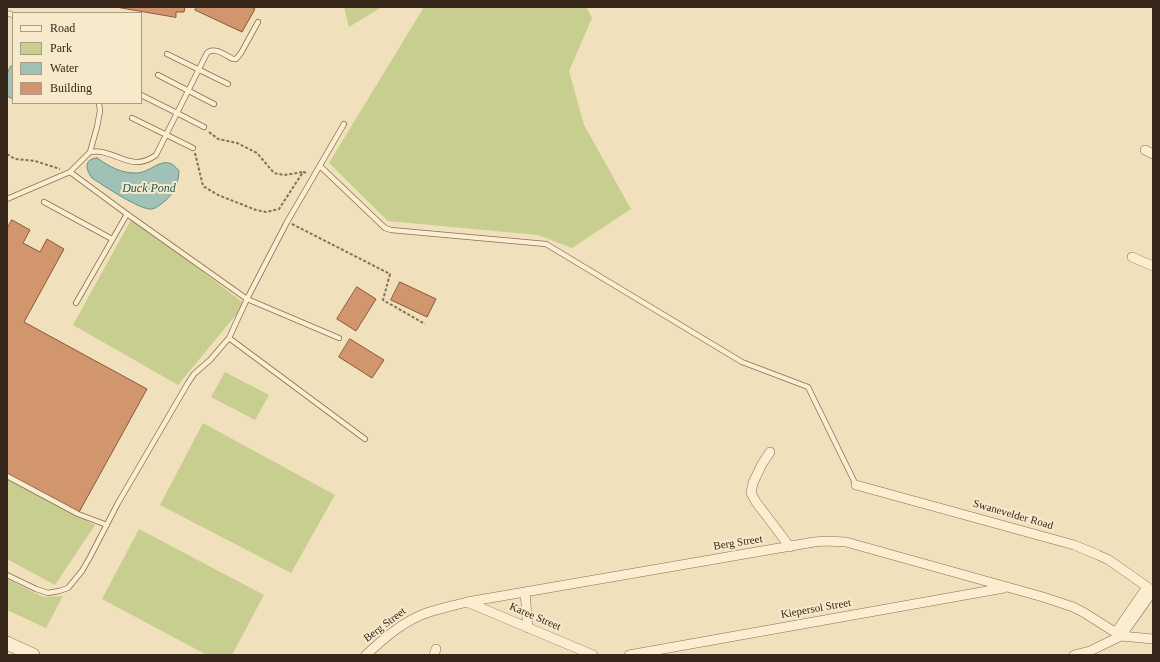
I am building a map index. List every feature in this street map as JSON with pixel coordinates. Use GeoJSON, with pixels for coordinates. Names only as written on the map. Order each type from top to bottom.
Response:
{"type":"FeatureCollection","features":[{"type":"Feature","properties":{"kind":"street"},"geometry":{"type":"LineString","coordinates":[[1132,257],[1153,266]]}},
{"type":"Feature","properties":{"kind":"street"},"geometry":{"type":"LineString","coordinates":[[770,452],[762,464],[753,483],[751,493],[756,502],[790,547]]}},
{"type":"Feature","properties":{"kind":"street","name":"Swanevelder Road"},"geometry":{"type":"LineString","coordinates":[[856,485],[1074,545],[1109,560],[1151,590]]}},
{"type":"Feature","properties":{"kind":"street","name":"Berg Street"},"geometry":{"type":"LineString","coordinates":[[366,655],[381,641],[407,622],[420,615],[467,602],[820,542],[837,541],[846,542],[1043,597],[1073,607],[1083,612],[1117,636]]}},
{"type":"Feature","properties":{"kind":"street","name":"Kiepersol Street"},"geometry":{"type":"LineString","coordinates":[[629,655],[1007,588]]}},
{"type":"Feature","properties":{"kind":"street"},"geometry":{"type":"LineString","coordinates":[[1074,655],[1090,651],[1117,636],[1151,590]]}},
{"type":"Feature","properties":{"kind":"street"},"geometry":{"type":"LineString","coordinates":[[525,592],[528,628]]}},
{"type":"Feature","properties":{"kind":"street","name":"Karee Street"},"geometry":{"type":"LineString","coordinates":[[467,602],[593,655]]}},
{"type":"Feature","properties":{"kind":"street"},"geometry":{"type":"LineString","coordinates":[[1117,636],[1153,639]]}},
{"type":"Feature","properties":{"kind":"street"},"geometry":{"type":"LineString","coordinates":[[7,643],[33,655]]}},
{"type":"Feature","properties":{"kind":"lane"},"geometry":{"type":"LineString","coordinates":[[90,152],[104,152],[126,161],[138,163],[148,160],[156,155],[206,53],[210,50],[216,50],[233,59],[236,59],[239,57],[258,22]]}},
{"type":"Feature","properties":{"kind":"lane"},"geometry":{"type":"LineString","coordinates":[[168,54],[228,84]]}},
{"type":"Feature","properties":{"kind":"lane"},"geometry":{"type":"LineString","coordinates":[[158,75],[214,104]]}},
{"type":"Feature","properties":{"kind":"lane"},"geometry":{"type":"LineString","coordinates":[[142,96],[204,127]]}},
{"type":"Feature","properties":{"kind":"lane"},"geometry":{"type":"LineString","coordinates":[[7,199],[70,172],[90,152],[97,127],[100,111],[99,104]]}},
{"type":"Feature","properties":{"kind":"lane"},"geometry":{"type":"LineString","coordinates":[[132,118],[193,148]]}},
{"type":"Feature","properties":{"kind":"lane"},"geometry":{"type":"LineString","coordinates":[[7,575],[48,593],[68,588],[82,570],[118,504],[188,383],[194,374],[210,360],[229,338],[247,299],[287,222],[344,124]]}},
{"type":"Feature","properties":{"kind":"lane"},"geometry":{"type":"LineString","coordinates":[[320,166],[385,228],[391,230],[546,244],[742,362],[808,387],[856,485]]}},
{"type":"Feature","properties":{"kind":"lane"},"geometry":{"type":"LineString","coordinates":[[70,172],[247,299],[339,338]]}},
{"type":"Feature","properties":{"kind":"lane"},"geometry":{"type":"LineString","coordinates":[[44,202],[112,239]]}},
{"type":"Feature","properties":{"kind":"lane"},"geometry":{"type":"LineString","coordinates":[[76,304],[127,214]]}},
{"type":"Feature","properties":{"kind":"lane"},"geometry":{"type":"LineString","coordinates":[[229,338],[365,439]]}},
{"type":"Feature","properties":{"kind":"lane"},"geometry":{"type":"LineString","coordinates":[[7,476],[78,514],[107,525]]}},
{"type":"Feature","properties":{"kind":"path"},"geometry":{"type":"LineString","coordinates":[[204,127],[218,139],[237,143],[257,152],[274,173],[284,174],[303,172],[315,174]]}},
{"type":"Feature","properties":{"kind":"path"},"geometry":{"type":"LineString","coordinates":[[193,148],[198,161],[203,186],[218,196],[256,210],[266,212],[279,209],[303,172]]}},
{"type":"Feature","properties":{"kind":"path"},"geometry":{"type":"LineString","coordinates":[[7,154],[15,159],[35,161],[70,172]]}},
{"type":"Feature","properties":{"kind":"path"},"geometry":{"type":"LineString","coordinates":[[287,222],[390,274],[383,300],[425,324]]}},
{"type":"Feature","properties":{"kind":"green space"},"geometry":{"type":"Polygon","coordinates":[[[344,7],[382,7],[349,27],[344,7]]]}},
{"type":"Feature","properties":{"kind":"green space"},"geometry":{"type":"Polygon","coordinates":[[[424,7],[586,7],[592,18],[569,71],[584,125],[631,209],[572,248],[538,235],[388,221],[329,163],[424,7]]]}},
{"type":"Feature","properties":{"kind":"green space"},"geometry":{"type":"Polygon","coordinates":[[[132,218],[245,304],[178,385],[73,325],[132,218]]]}},
{"type":"Feature","properties":{"kind":"green space"},"geometry":{"type":"Polygon","coordinates":[[[225,372],[269,395],[255,420],[211,397],[225,372]]]}},
{"type":"Feature","properties":{"kind":"green space"},"geometry":{"type":"Polygon","coordinates":[[[203,423],[335,495],[291,573],[160,505],[203,423]]]}},
{"type":"Feature","properties":{"kind":"green space"},"geometry":{"type":"Polygon","coordinates":[[[7,476],[95,525],[55,585],[7,559],[7,476]]]}},
{"type":"Feature","properties":{"kind":"green space"},"geometry":{"type":"Polygon","coordinates":[[[139,529],[264,595],[232,655],[207,655],[102,599],[139,529]]]}},
{"type":"Feature","properties":{"kind":"green space"},"geometry":{"type":"Polygon","coordinates":[[[7,579],[43,597],[63,596],[46,628],[7,610],[7,579]]]}},
{"type":"Feature","properties":{"kind":"water"},"geometry":{"type":"Polygon","coordinates":[[[12,66],[12,98],[7,96],[7,74],[12,66]]]}},
{"type":"Feature","properties":{"kind":"water","name":"Duck Pond"},"geometry":{"type":"Polygon","coordinates":[[[97,158],[116,169],[132,173],[144,172],[159,164],[169,163],[179,171],[177,184],[174,191],[159,206],[152,209],[147,209],[122,197],[92,178],[88,172],[87,165],[89,160],[97,158]]]}},
{"type":"Feature","properties":{"kind":"building"},"geometry":{"type":"Polygon","coordinates":[[[116,7],[185,7],[184,12],[176,12],[176,17],[116,7]]]}},
{"type":"Feature","properties":{"kind":"building"},"geometry":{"type":"Polygon","coordinates":[[[197,7],[251,7],[255,9],[242,32],[195,10],[197,7]]]}},
{"type":"Feature","properties":{"kind":"building"},"geometry":{"type":"Polygon","coordinates":[[[12,220],[30,230],[23,243],[40,252],[47,239],[64,249],[24,322],[147,389],[78,514],[7,476],[7,229],[12,220]]]}},
{"type":"Feature","properties":{"kind":"building"},"geometry":{"type":"Polygon","coordinates":[[[400,282],[436,299],[427,317],[391,300],[400,282]]]}},
{"type":"Feature","properties":{"kind":"building"},"geometry":{"type":"Polygon","coordinates":[[[357,287],[376,299],[356,331],[337,319],[357,287]]]}},
{"type":"Feature","properties":{"kind":"building"},"geometry":{"type":"Polygon","coordinates":[[[350,339],[384,360],[372,378],[339,357],[350,339]]]}}]}
